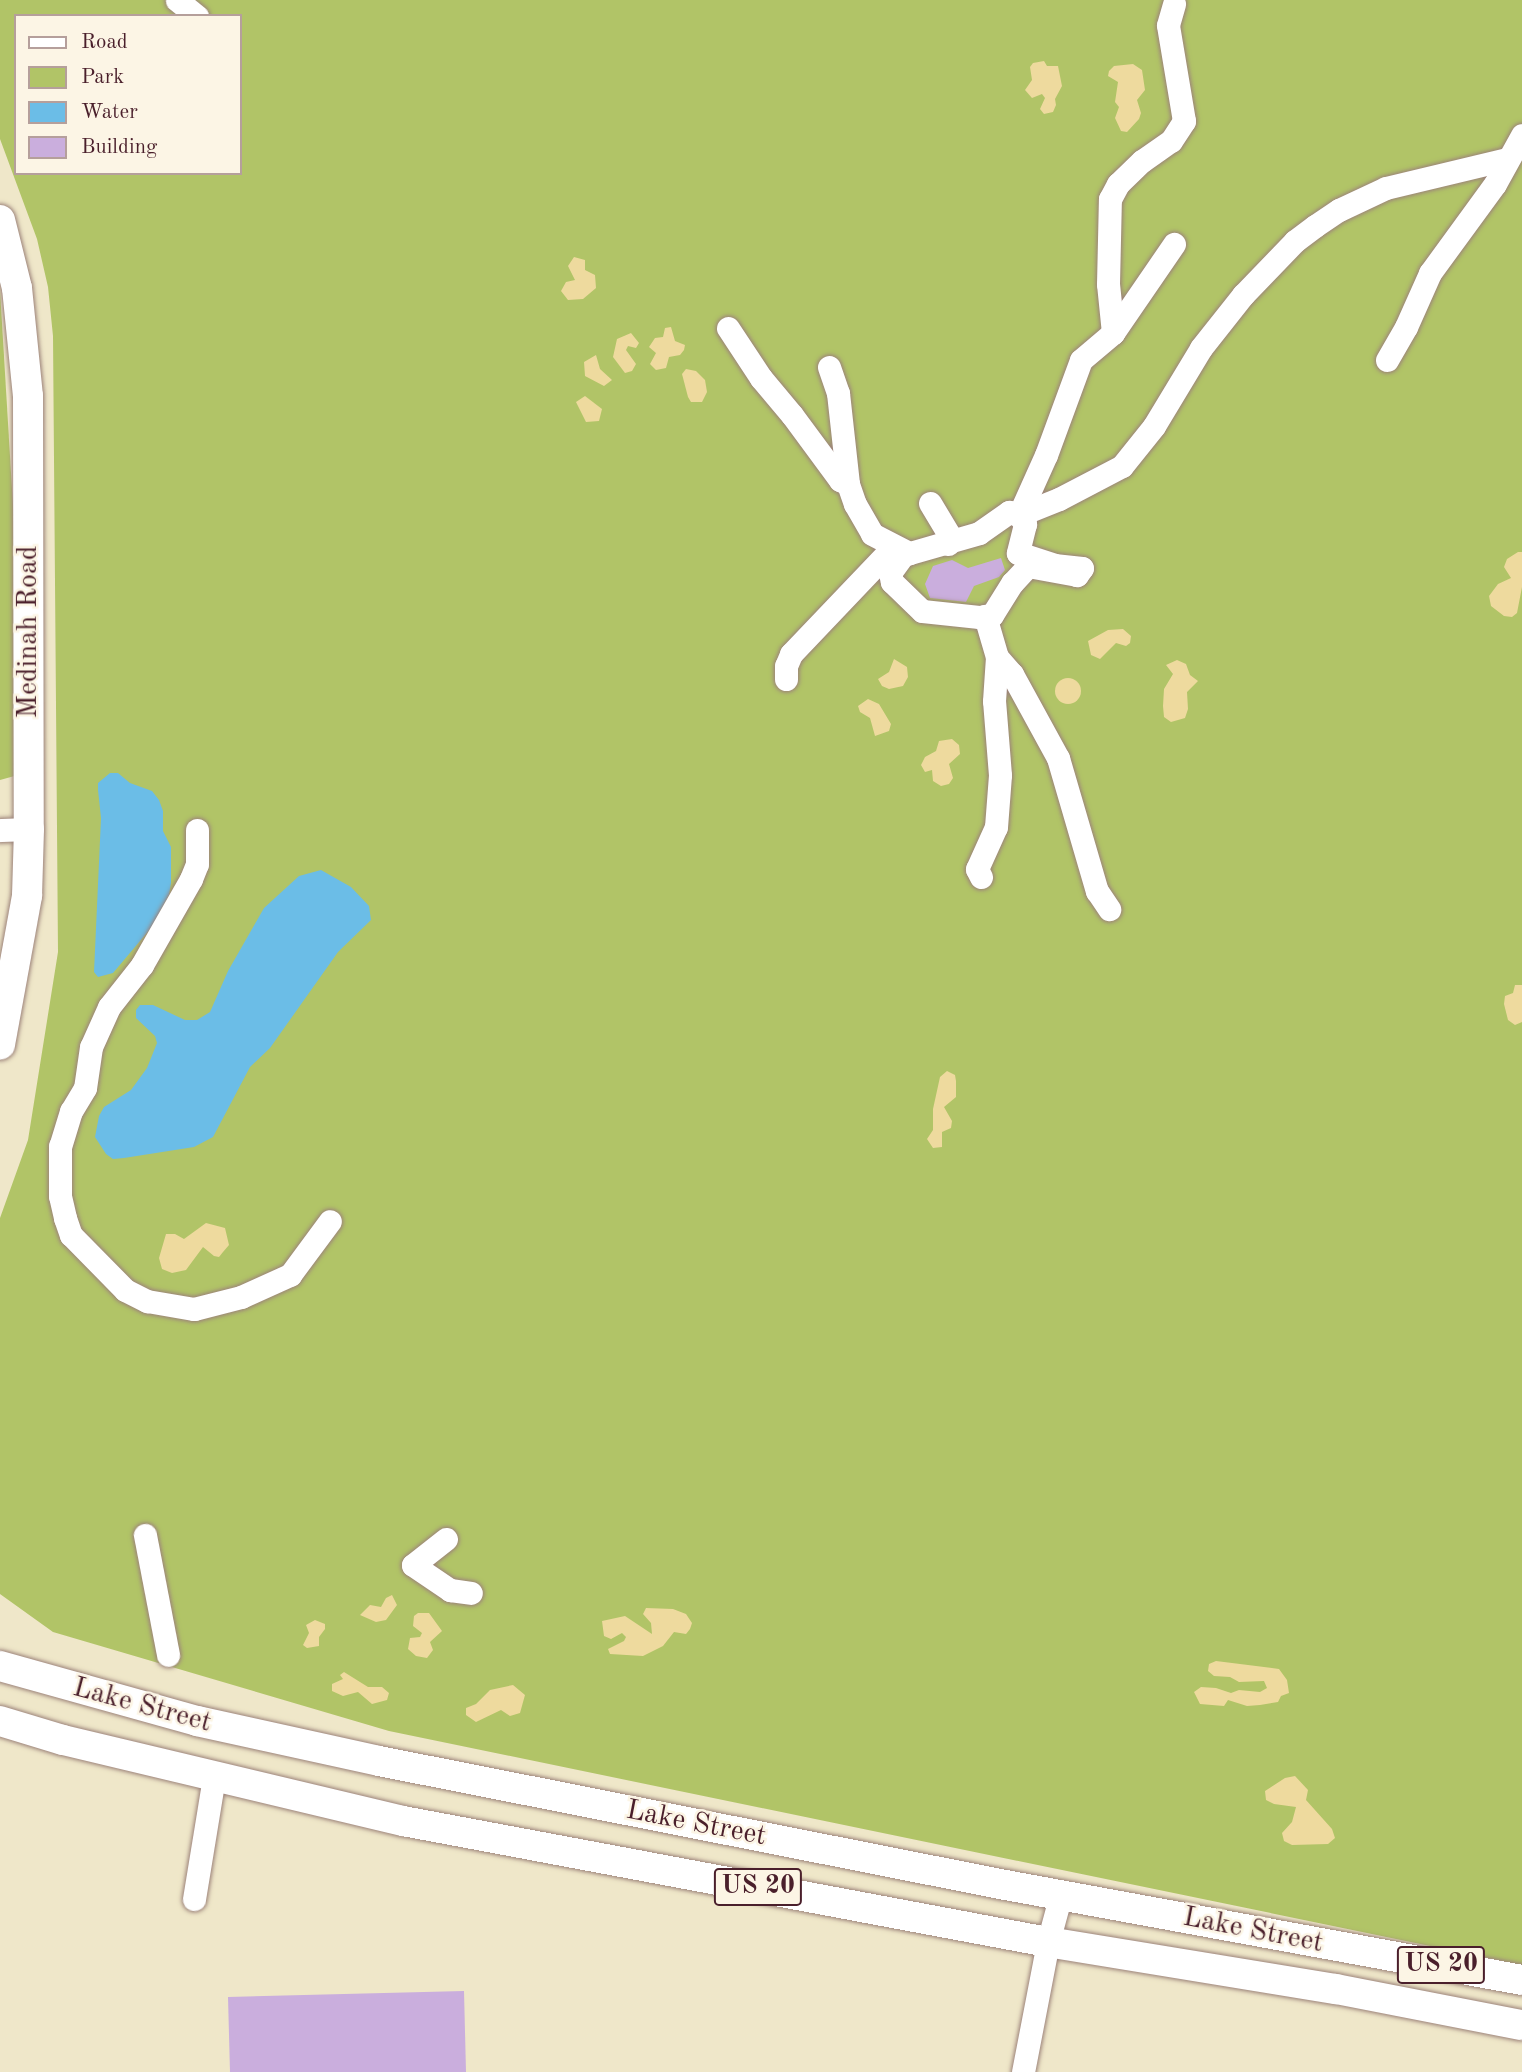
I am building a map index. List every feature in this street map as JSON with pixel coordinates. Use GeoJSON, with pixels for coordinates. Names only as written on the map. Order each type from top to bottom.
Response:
{"type":"FeatureCollection","features":[{"type":"Feature","properties":{"kind":"main road","name":"Medinah Road"},"geometry":{"type":"LineString","coordinates":[[0,220],[18,288],[28,396],[30,829],[27,896],[0,1045]]}},
{"type":"Feature","properties":{"kind":"main road","name":"Lake Street"},"geometry":{"type":"LineString","coordinates":[[0,1666],[197,1721],[379,1761],[1061,1894],[1522,1980]]}},
{"type":"Feature","properties":{"kind":"main road","name":"Lake Street"},"geometry":{"type":"LineString","coordinates":[[0,1721],[63,1740],[403,1821],[1048,1942],[1336,1989],[1522,2025]]}},
{"type":"Feature","properties":{"kind":"lane"},"geometry":{"type":"LineString","coordinates":[[177,0],[194,14]]}},
{"type":"Feature","properties":{"kind":"lane"},"geometry":{"type":"LineString","coordinates":[[1113,333],[1108,284],[1110,199],[1118,184],[1171,141],[1184,121],[1168,25],[1174,4]]}},
{"type":"Feature","properties":{"kind":"lane"},"geometry":{"type":"LineString","coordinates":[[1387,360],[1406,327],[1422,286],[1484,200],[1522,135]]}},
{"type":"Feature","properties":{"kind":"lane"},"geometry":{"type":"LineString","coordinates":[[786,679],[786,666],[791,654],[901,550],[948,544],[979,533],[1009,512],[1019,515],[1059,499],[1122,466],[1154,426],[1201,348],[1243,295],[1294,241],[1339,210],[1386,188],[1507,159]]}},
{"type":"Feature","properties":{"kind":"lane"},"geometry":{"type":"LineString","coordinates":[[1019,515],[1046,456],[1081,360],[1113,333],[1174,244]]}},
{"type":"Feature","properties":{"kind":"lane"},"geometry":{"type":"LineString","coordinates":[[727,328],[761,378],[840,480],[848,484]]}},
{"type":"Feature","properties":{"kind":"lane"},"geometry":{"type":"LineString","coordinates":[[829,367],[838,393],[839,424],[849,476],[848,484],[855,504],[872,534],[901,550]]}},
{"type":"Feature","properties":{"kind":"lane"},"geometry":{"type":"LineString","coordinates":[[930,503],[949,535],[948,544]]}},
{"type":"Feature","properties":{"kind":"lane"},"geometry":{"type":"LineString","coordinates":[[901,550],[890,573],[892,582],[909,602],[922,611],[939,615],[992,615],[1012,583],[1028,566],[1067,575],[1077,575],[1082,568],[1054,565],[1018,553],[1025,524],[1019,515]]}},
{"type":"Feature","properties":{"kind":"lane"},"geometry":{"type":"LineString","coordinates":[[981,877],[978,869],[993,839],[998,815],[1000,775],[994,701],[997,657],[985,616]]}},
{"type":"Feature","properties":{"kind":"lane"},"geometry":{"type":"LineString","coordinates":[[997,657],[1012,674],[1058,758],[1095,884],[1109,909]]}},
{"type":"Feature","properties":{"kind":"lane"},"geometry":{"type":"LineString","coordinates":[[0,830],[30,829]]}},
{"type":"Feature","properties":{"kind":"lane"},"geometry":{"type":"LineString","coordinates":[[197,830],[197,864],[191,880],[142,965],[109,1007],[91,1047],[85,1088],[71,1111],[60,1146],[60,1184],[65,1218],[72,1235],[124,1290],[146,1301],[194,1309],[241,1297],[290,1275],[330,1220]]}},
{"type":"Feature","properties":{"kind":"lane"},"geometry":{"type":"LineString","coordinates":[[145,1535],[168,1655]]}},
{"type":"Feature","properties":{"kind":"lane"},"geometry":{"type":"LineString","coordinates":[[446,1539],[413,1565],[450,1590],[471,1593]]}},
{"type":"Feature","properties":{"kind":"lane"},"geometry":{"type":"LineString","coordinates":[[194,1899],[214,1777]]}},
{"type":"Feature","properties":{"kind":"lane"},"geometry":{"type":"LineString","coordinates":[[1023,2072],[1048,1942],[1061,1894]]}},
{"type":"Feature","properties":{"kind":"green space"},"geometry":{"type":"Polygon","coordinates":[[[0,0],[1522,0],[1522,1965],[389,1731],[53,1632],[0,1594],[0,1218],[28,1140],[58,952],[53,336],[48,287],[37,239],[0,139],[0,0]]]}},
{"type":"Feature","properties":{"kind":"green space"},"geometry":{"type":"Polygon","coordinates":[[[0,290],[29,772],[0,780],[0,290]]]}},
{"type":"Feature","properties":{"kind":"sand"},"geometry":{"type":"Polygon","coordinates":[[[1044,61],[1047,66],[1058,66],[1062,86],[1055,99],[1053,112],[1044,114],[1040,109],[1045,98],[1042,94],[1032,98],[1025,90],[1032,80],[1030,67],[1033,63],[1044,61]]]}},
{"type":"Feature","properties":{"kind":"sand"},"geometry":{"type":"Polygon","coordinates":[[[1133,64],[1142,70],[1145,90],[1137,100],[1141,113],[1139,119],[1127,132],[1121,131],[1115,118],[1119,107],[1115,102],[1118,82],[1108,76],[1114,66],[1133,64]]]}},
{"type":"Feature","properties":{"kind":"sand"},"geometry":{"type":"Polygon","coordinates":[[[574,257],[585,260],[585,270],[595,275],[596,288],[583,299],[568,300],[561,291],[566,282],[575,280],[568,266],[574,257]]]}},
{"type":"Feature","properties":{"kind":"sand"},"geometry":{"type":"Polygon","coordinates":[[[671,327],[675,341],[685,345],[684,350],[680,355],[669,357],[666,368],[656,370],[650,364],[656,353],[649,347],[655,338],[663,337],[665,328],[671,327]]]}},
{"type":"Feature","properties":{"kind":"sand"},"geometry":{"type":"Polygon","coordinates":[[[631,333],[639,343],[636,348],[628,346],[626,350],[636,364],[632,371],[625,373],[613,357],[617,339],[631,333]]]}},
{"type":"Feature","properties":{"kind":"sand"},"geometry":{"type":"Polygon","coordinates":[[[596,355],[600,369],[612,380],[604,386],[585,376],[584,362],[596,355]]]}},
{"type":"Feature","properties":{"kind":"sand"},"geometry":{"type":"Polygon","coordinates":[[[686,369],[696,371],[705,380],[707,392],[702,402],[691,402],[688,397],[682,374],[686,369]]]}},
{"type":"Feature","properties":{"kind":"sand"},"geometry":{"type":"Polygon","coordinates":[[[585,396],[602,409],[599,421],[586,422],[576,402],[585,396]]]}},
{"type":"Feature","properties":{"kind":"sand"},"geometry":{"type":"Polygon","coordinates":[[[1522,552],[1522,587],[1517,613],[1512,617],[1504,616],[1491,606],[1489,596],[1498,584],[1511,578],[1504,567],[1507,559],[1522,552]]]}},
{"type":"Feature","properties":{"kind":"sand"},"geometry":{"type":"Polygon","coordinates":[[[1123,629],[1131,636],[1130,643],[1126,646],[1116,643],[1100,659],[1091,655],[1088,641],[1108,630],[1123,629]]]}},
{"type":"Feature","properties":{"kind":"sand"},"geometry":{"type":"Polygon","coordinates":[[[894,659],[907,667],[908,677],[903,686],[889,689],[882,686],[878,679],[889,672],[894,659]]]}},
{"type":"Feature","properties":{"kind":"sand"},"geometry":{"type":"Polygon","coordinates":[[[1177,660],[1186,664],[1190,675],[1198,681],[1187,692],[1188,709],[1185,718],[1171,722],[1164,717],[1163,706],[1164,689],[1173,674],[1166,665],[1177,660]]]}},
{"type":"Feature","properties":{"kind":"sand"},"geometry":{"type":"Polygon","coordinates":[[[1068,678],[1077,682],[1081,691],[1077,700],[1068,704],[1059,700],[1055,691],[1059,682],[1068,678]]]}},
{"type":"Feature","properties":{"kind":"sand"},"geometry":{"type":"Polygon","coordinates":[[[868,699],[879,704],[891,724],[889,731],[875,736],[870,718],[860,712],[858,706],[868,699]]]}},
{"type":"Feature","properties":{"kind":"sand"},"geometry":{"type":"Polygon","coordinates":[[[952,739],[959,745],[960,754],[949,764],[953,778],[949,784],[941,786],[933,781],[932,770],[925,772],[921,765],[925,757],[936,751],[939,741],[952,739]]]}},
{"type":"Feature","properties":{"kind":"sand"},"geometry":{"type":"Polygon","coordinates":[[[1515,985],[1522,985],[1522,1022],[1515,1025],[1508,1020],[1504,1004],[1505,996],[1513,993],[1515,985]]]}},
{"type":"Feature","properties":{"kind":"sand"},"geometry":{"type":"Polygon","coordinates":[[[947,1071],[955,1075],[956,1081],[956,1097],[944,1107],[952,1121],[951,1128],[942,1132],[942,1147],[933,1148],[927,1139],[933,1130],[933,1109],[940,1077],[947,1071]]]}},
{"type":"Feature","properties":{"kind":"sand"},"geometry":{"type":"Polygon","coordinates":[[[206,1223],[225,1228],[229,1245],[219,1257],[203,1247],[186,1270],[172,1273],[162,1269],[159,1258],[166,1234],[175,1234],[184,1239],[206,1223]]]}},
{"type":"Feature","properties":{"kind":"sand"},"geometry":{"type":"Polygon","coordinates":[[[392,1595],[397,1605],[386,1620],[376,1622],[360,1615],[370,1605],[381,1607],[386,1598],[392,1595]]]}},
{"type":"Feature","properties":{"kind":"sand"},"geometry":{"type":"Polygon","coordinates":[[[646,1608],[673,1609],[686,1614],[692,1623],[690,1629],[686,1634],[674,1632],[663,1646],[643,1656],[610,1654],[608,1649],[624,1641],[626,1637],[622,1633],[611,1639],[604,1636],[602,1621],[625,1616],[652,1634],[651,1623],[643,1614],[646,1608]]]}},
{"type":"Feature","properties":{"kind":"sand"},"geometry":{"type":"Polygon","coordinates":[[[418,1613],[429,1613],[442,1631],[430,1642],[433,1650],[427,1658],[416,1656],[408,1649],[410,1638],[420,1637],[422,1633],[413,1626],[414,1616],[418,1613]]]}},
{"type":"Feature","properties":{"kind":"sand"},"geometry":{"type":"Polygon","coordinates":[[[315,1620],[325,1624],[325,1629],[319,1637],[319,1646],[307,1648],[303,1645],[309,1633],[306,1625],[315,1620]]]}},
{"type":"Feature","properties":{"kind":"sand"},"geometry":{"type":"Polygon","coordinates":[[[1216,1661],[1279,1669],[1287,1680],[1289,1693],[1281,1696],[1278,1702],[1260,1705],[1247,1706],[1228,1700],[1224,1706],[1200,1704],[1194,1692],[1201,1687],[1231,1693],[1239,1690],[1260,1692],[1267,1688],[1264,1681],[1239,1682],[1230,1677],[1214,1676],[1208,1671],[1209,1664],[1216,1661]]]}},
{"type":"Feature","properties":{"kind":"sand"},"geometry":{"type":"Polygon","coordinates":[[[344,1672],[368,1687],[382,1687],[389,1693],[387,1700],[372,1704],[358,1692],[343,1696],[332,1691],[332,1684],[343,1679],[340,1675],[344,1672]]]}},
{"type":"Feature","properties":{"kind":"sand"},"geometry":{"type":"Polygon","coordinates":[[[513,1685],[525,1695],[520,1713],[510,1716],[501,1710],[476,1722],[466,1715],[466,1708],[476,1704],[490,1690],[513,1685]]]}},
{"type":"Feature","properties":{"kind":"sand"},"geometry":{"type":"Polygon","coordinates":[[[1295,1776],[1308,1790],[1306,1800],[1332,1829],[1335,1838],[1328,1844],[1292,1845],[1284,1841],[1282,1833],[1292,1822],[1296,1807],[1266,1800],[1265,1791],[1285,1778],[1295,1776]]]}},
{"type":"Feature","properties":{"kind":"water"},"geometry":{"type":"Polygon","coordinates":[[[110,773],[118,773],[130,783],[152,791],[159,800],[163,811],[163,831],[171,847],[171,883],[169,895],[151,928],[113,973],[98,977],[94,972],[101,818],[98,783],[110,773]]]}},
{"type":"Feature","properties":{"kind":"water"},"geometry":{"type":"Polygon","coordinates":[[[321,870],[351,887],[369,906],[371,920],[338,952],[270,1048],[250,1067],[213,1137],[194,1147],[113,1159],[106,1154],[95,1137],[99,1116],[104,1107],[131,1090],[147,1068],[157,1043],[155,1036],[136,1018],[136,1010],[140,1005],[153,1005],[185,1020],[197,1020],[210,1012],[228,971],[264,908],[299,876],[321,870]]]}},
{"type":"Feature","properties":{"kind":"building"},"geometry":{"type":"Polygon","coordinates":[[[1001,558],[1005,570],[999,577],[974,586],[966,602],[930,598],[925,584],[933,566],[952,560],[968,568],[1001,558]]]}},
{"type":"Feature","properties":{"kind":"building"},"geometry":{"type":"Polygon","coordinates":[[[464,1991],[466,2072],[230,2072],[228,1997],[464,1991]]]}}]}
